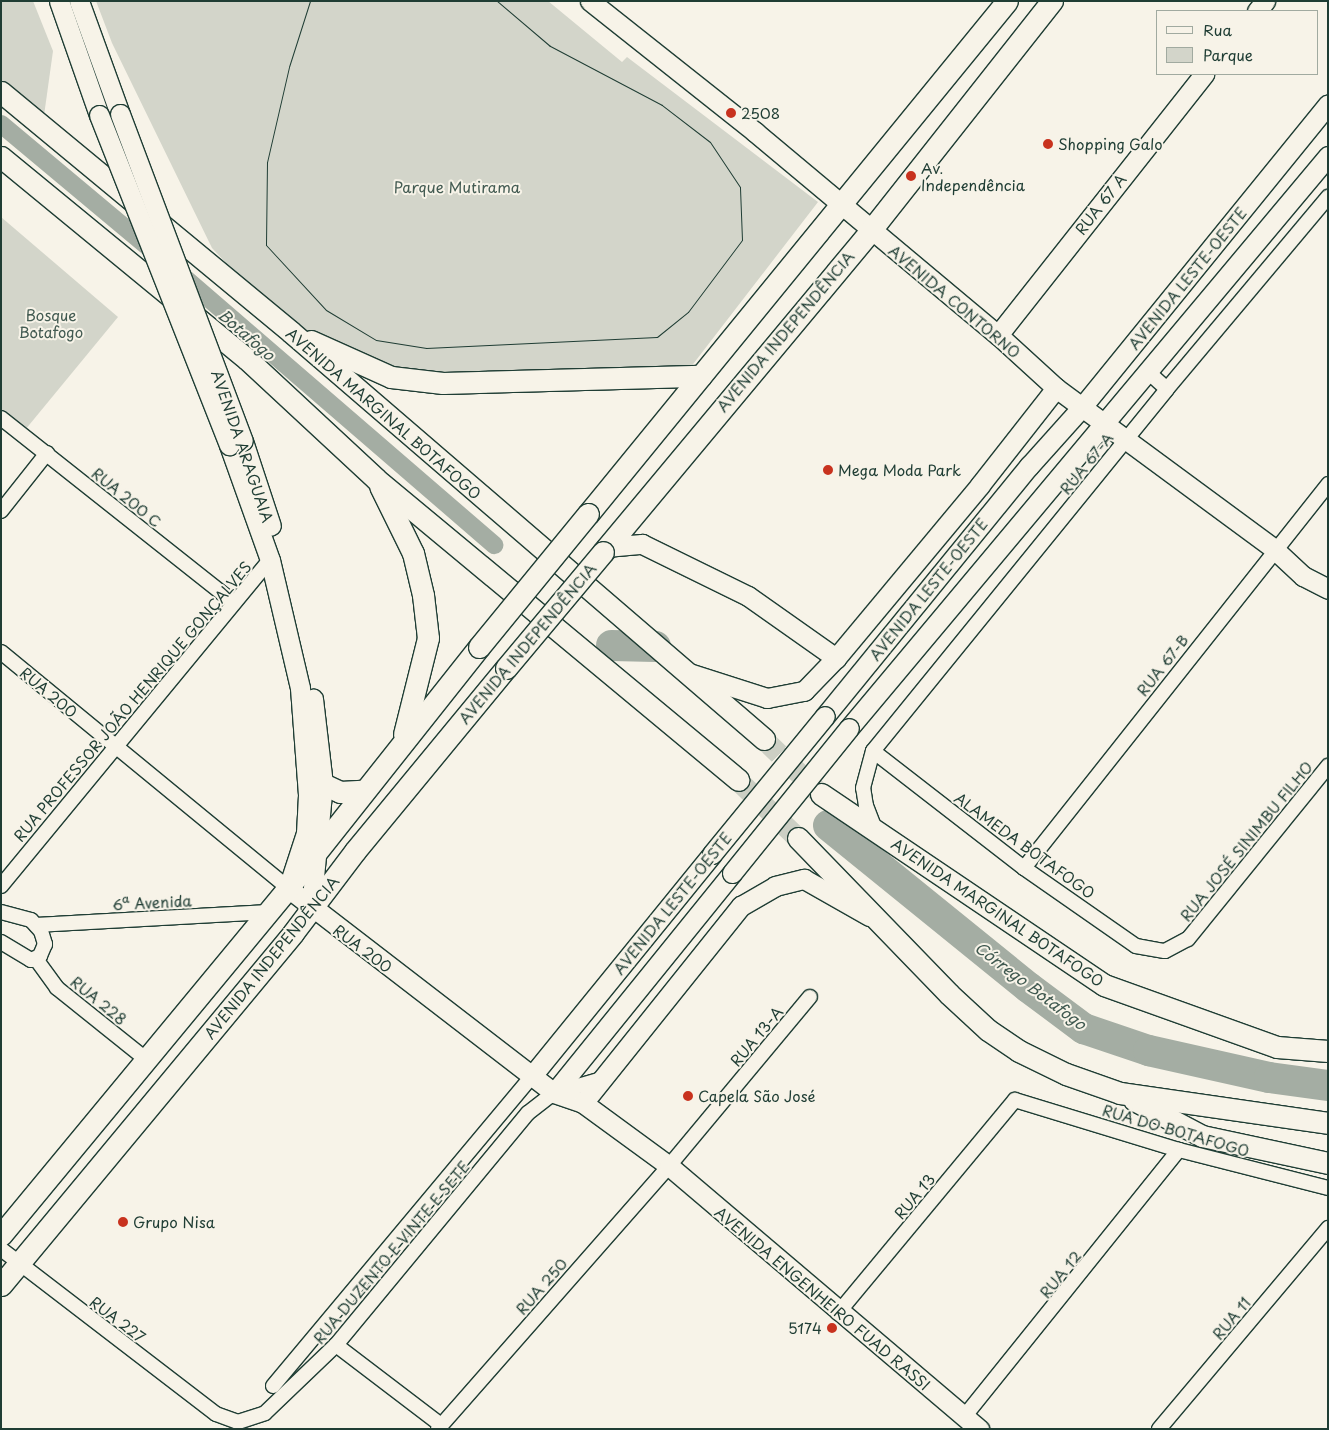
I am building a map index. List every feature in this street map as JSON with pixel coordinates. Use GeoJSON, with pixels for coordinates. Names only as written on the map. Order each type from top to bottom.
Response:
{"type":"FeatureCollection","features":[{"type":"Feature","properties":{"kind":"main road","name":"AVENIDA ARAGUAIA"},"geometry":{"type":"LineString","coordinates":[[58,1],[99,115],[236,443],[270,560],[300,688],[308,794],[306,834],[288,888]]}},
{"type":"Feature","properties":{"kind":"main road","name":"AVENIDA ARAGUAIA"},"geometry":{"type":"LineString","coordinates":[[79,1],[297,611],[311,677],[322,784],[321,820],[314,853],[311,908]]}},
{"type":"Feature","properties":{"kind":"main road","name":"AVENIDA CONTORNO"},"geometry":{"type":"LineString","coordinates":[[590,1],[998,335],[1056,388],[1104,424],[1128,438],[1274,549],[1303,576],[1328,589]]}},
{"type":"Feature","properties":{"kind":"main road","name":"AVENIDA INDEPENDÊNCIA"},"geometry":{"type":"LineString","coordinates":[[1,1235],[269,912],[362,791],[478,647],[842,206],[1007,1]]}},
{"type":"Feature","properties":{"kind":"main road","name":"AVENIDA INDEPENDÊNCIA"},"geometry":{"type":"LineString","coordinates":[[1,1285],[604,549],[871,230],[1052,1]]}},
{"type":"Feature","properties":{"kind":"main road","name":"RUA 67 A"},"geometry":{"type":"LineString","coordinates":[[998,335],[1174,109],[1203,75]]}},
{"type":"Feature","properties":{"kind":"main road","name":"AVENIDA MARGINAL BOTAFOGO"},"geometry":{"type":"LineString","coordinates":[[1,92],[290,332],[764,739]]}},
{"type":"Feature","properties":{"kind":"main road","name":"AVENIDA LESTE-OESTE"},"geometry":{"type":"LineString","coordinates":[[531,1076],[1029,466],[1082,407],[1328,104]]}},
{"type":"Feature","properties":{"kind":"main road"},"geometry":{"type":"LineString","coordinates":[[1,156],[246,359],[376,479],[738,780]]}},
{"type":"Feature","properties":{"kind":"main road","name":"AVENIDA LESTE-OESTE"},"geometry":{"type":"LineString","coordinates":[[554,1093],[849,728],[1328,156]]}},
{"type":"Feature","properties":{"kind":"main road"},"geometry":{"type":"LineString","coordinates":[[290,332],[391,377],[443,383],[701,376]]}},
{"type":"Feature","properties":{"kind":"main road"},"geometry":{"type":"LineString","coordinates":[[686,673],[767,698],[804,691],[836,658],[980,485],[1056,388]]}},
{"type":"Feature","properties":{"kind":"main road"},"geometry":{"type":"LineString","coordinates":[[980,485],[1029,466]]}},
{"type":"Feature","properties":{"kind":"main road"},"geometry":{"type":"LineString","coordinates":[[376,479],[413,553],[423,596],[428,638],[402,742]]}},
{"type":"Feature","properties":{"kind":"main road"},"geometry":{"type":"LineString","coordinates":[[604,549],[642,544],[748,596],[836,658]]}},
{"type":"Feature","properties":{"kind":"main road"},"geometry":{"type":"LineString","coordinates":[[322,784],[340,792],[362,791]]}},
{"type":"Feature","properties":{"kind":"main road","name":"AVENIDA MARGINAL BOTAFOGO"},"geometry":{"type":"LineString","coordinates":[[822,794],[1104,985],[1277,1047],[1328,1051]]}},
{"type":"Feature","properties":{"kind":"main road"},"geometry":{"type":"LineString","coordinates":[[798,838],[874,919],[988,1030],[1019,1050],[1066,1074],[1120,1093],[1202,1136],[1328,1163]]}},
{"type":"Feature","properties":{"kind":"main road"},"geometry":{"type":"LineString","coordinates":[[584,1103],[741,906],[775,886],[804,879],[874,919]]}},
{"type":"Feature","properties":{"kind":"main road","name":"RUA 200"},"geometry":{"type":"LineString","coordinates":[[288,888],[311,908],[554,1093],[584,1103],[669,1166]]}},
{"type":"Feature","properties":{"kind":"main road"},"geometry":{"type":"LineString","coordinates":[[1120,1093],[1328,1123]]}},
{"type":"Feature","properties":{"kind":"main road","name":"AVENIDA ENGENHEIRO FUAD RASSI"},"geometry":{"type":"LineString","coordinates":[[669,1166],[838,1312],[979,1429]]}},
{"type":"Feature","properties":{"kind":"street","name":"RUA 67-A"},"geometry":{"type":"LineString","coordinates":[[873,751],[1167,389],[1328,197]]}},
{"type":"Feature","properties":{"kind":"street"},"geometry":{"type":"LineString","coordinates":[[1148,372],[1167,389]]}},
{"type":"Feature","properties":{"kind":"street","name":"RUA 200 C"},"geometry":{"type":"LineString","coordinates":[[1,418],[233,602]]}},
{"type":"Feature","properties":{"kind":"street"},"geometry":{"type":"LineString","coordinates":[[1,511],[47,454]]}},
{"type":"Feature","properties":{"kind":"street","name":"RUA 67-B"},"geometry":{"type":"LineString","coordinates":[[1024,868],[1274,549],[1328,484]]}},
{"type":"Feature","properties":{"kind":"street","name":"RUA PROFESSOR JOÃO HENRIQUE GONÇALVES"},"geometry":{"type":"LineString","coordinates":[[1,886],[116,748],[233,602],[270,560]]}},
{"type":"Feature","properties":{"kind":"street","name":"RUA 200"},"geometry":{"type":"LineString","coordinates":[[1,652],[288,888]]}},
{"type":"Feature","properties":{"kind":"street"},"geometry":{"type":"LineString","coordinates":[[873,751],[863,788],[866,806],[875,830]]}},
{"type":"Feature","properties":{"kind":"street","name":"ALAMEDA BOTAFOGO"},"geometry":{"type":"LineString","coordinates":[[873,751],[1024,868],[1136,946],[1164,951]]}},
{"type":"Feature","properties":{"kind":"street","name":"RUA JOSÉ SINIMBU FILHO"},"geometry":{"type":"LineString","coordinates":[[1164,951],[1188,939],[1328,766]]}},
{"type":"Feature","properties":{"kind":"street","name":"6ª Avenida"},"geometry":{"type":"LineString","coordinates":[[1,912],[21,916],[36,924],[269,912]]}},
{"type":"Feature","properties":{"kind":"street"},"geometry":{"type":"LineString","coordinates":[[1,942],[26,958],[36,959],[45,944],[36,924]]}},
{"type":"Feature","properties":{"kind":"street","name":"RUA 228"},"geometry":{"type":"LineString","coordinates":[[36,959],[57,988],[147,1060]]}},
{"type":"Feature","properties":{"kind":"street","name":"RUA 13-A"},"geometry":{"type":"LineString","coordinates":[[669,1166],[810,997]]}},
{"type":"Feature","properties":{"kind":"street","name":"RUA DUZENTO E VINTE E SETE"},"geometry":{"type":"LineString","coordinates":[[273,1386],[531,1076]]}},
{"type":"Feature","properties":{"kind":"street"},"geometry":{"type":"LineString","coordinates":[[554,1093],[602,1079]]}},
{"type":"Feature","properties":{"kind":"street","name":"RUA DUZENTO E VINTE E SETE"},"geometry":{"type":"LineString","coordinates":[[216,1414],[238,1422],[265,1413],[336,1345],[528,1113],[554,1093]]}},
{"type":"Feature","properties":{"kind":"street","name":"RUA DO BOTAFOGO"},"geometry":{"type":"LineString","coordinates":[[1015,1100],[1179,1150],[1328,1188]]}},
{"type":"Feature","properties":{"kind":"street","name":"RUA 13"},"geometry":{"type":"LineString","coordinates":[[838,1312],[1015,1100]]}},
{"type":"Feature","properties":{"kind":"street","name":"RUA 12"},"geometry":{"type":"LineString","coordinates":[[964,1417],[1179,1150]]}},
{"type":"Feature","properties":{"kind":"street","name":"RUA 250"},"geometry":{"type":"LineString","coordinates":[[439,1427],[669,1166]]}},
{"type":"Feature","properties":{"kind":"street","name":"RUA 11"},"geometry":{"type":"LineString","coordinates":[[1159,1429],[1328,1228]]}},
{"type":"Feature","properties":{"kind":"street","name":"RUA 227"},"geometry":{"type":"LineString","coordinates":[[1,1249],[216,1414]]}},
{"type":"Feature","properties":{"kind":"street"},"geometry":{"type":"LineString","coordinates":[[336,1345],[439,1427]]}},
{"type":"Feature","properties":{"kind":"green space"},"geometry":{"type":"Polygon","coordinates":[[[1,1],[33,1],[53,51],[42,130],[1,97],[1,1]]]}},
{"type":"Feature","properties":{"kind":"green space","name":"Parque Mutirama"},"geometry":{"type":"Polygon","coordinates":[[[96,1],[548,1],[622,62],[627,57],[818,202],[687,372],[391,377],[291,332],[212,248],[112,43],[96,1]]]}},
{"type":"Feature","properties":{"kind":"green space","name":"Bosque Botafogo"},"geometry":{"type":"Polygon","coordinates":[[[1,217],[118,317],[25,430],[1,411],[1,217]]]}},
{"type":"Feature","properties":{"kind":"waterway","name":"Botafogo"},"geometry":{"type":"LineString","coordinates":[[1,124],[154,252]]}},
{"type":"Feature","properties":{"kind":"waterway","name":"Botafogo"},"geometry":{"type":"LineString","coordinates":[[178,272],[494,545]]}},
{"type":"Feature","properties":{"kind":"waterway"},"geometry":{"type":"LineString","coordinates":[[611,645],[655,646]]}},
{"type":"Feature","properties":{"kind":"waterway","name":"Córrego Botafogo"},"geometry":{"type":"LineString","coordinates":[[828,825],[1028,987],[1083,1028],[1148,1050],[1269,1077],[1328,1085]]}},
{"type":"Feature","properties":{"kind":"tunnel"},"geometry":{"type":"LineString","coordinates":[[764,739],[821,794]]}},
{"type":"Feature","properties":{"kind":"tunnel"},"geometry":{"type":"LineString","coordinates":[[738,780],[798,838]]}},
{"type":"Feature","properties":{"kind":"tram line"},"geometry":{"type":"LineString","coordinates":[[310,1],[289,67],[267,162],[266,245],[326,310],[376,340],[426,348],[657,337],[688,312],[742,240],[740,187],[710,142],[662,105],[550,46],[497,1]]}},
{"type":"Feature","properties":{"kind":"place","name":"2508"},"geometry":{"type":"Point","coordinates":[731,113]}},
{"type":"Feature","properties":{"kind":"place","name":"Shopping Galo"},"geometry":{"type":"Point","coordinates":[1048,144]}},
{"type":"Feature","properties":{"kind":"place","name":"Av. Independência"},"geometry":{"type":"Point","coordinates":[911,176]}},
{"type":"Feature","properties":{"kind":"place","name":"Mega Moda Park"},"geometry":{"type":"Point","coordinates":[828,470]}},
{"type":"Feature","properties":{"kind":"place","name":"Capela São José"},"geometry":{"type":"Point","coordinates":[688,1096]}},
{"type":"Feature","properties":{"kind":"place","name":"Grupo Nisa"},"geometry":{"type":"Point","coordinates":[123,1222]}},
{"type":"Feature","properties":{"kind":"place","name":"5174"},"geometry":{"type":"Point","coordinates":[832,1328]}}]}
